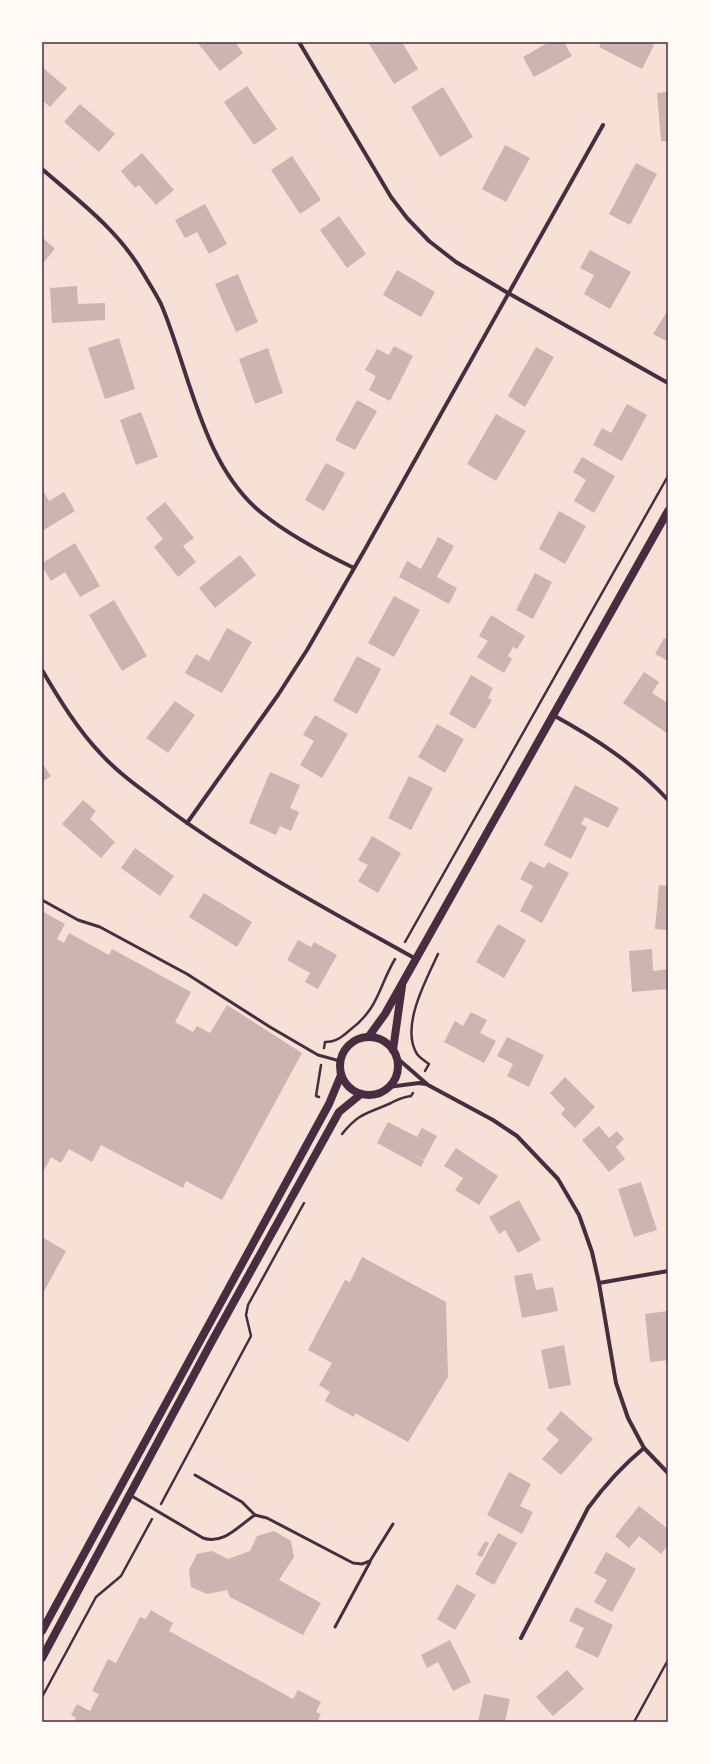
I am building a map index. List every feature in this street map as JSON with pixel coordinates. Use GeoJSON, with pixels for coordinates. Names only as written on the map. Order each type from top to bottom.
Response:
{"type":"FeatureCollection","features":[{"type":"Feature","properties":{"kind":"main road"},"geometry":{"type":"LineString","coordinates":[[369,1036],[385,1014],[668,511]]}},
{"type":"Feature","properties":{"kind":"main road"},"geometry":{"type":"LineString","coordinates":[[393,1050],[403,982]]}},
{"type":"Feature","properties":{"kind":"main road"},"geometry":{"type":"LineString","coordinates":[[42,1631],[329,1104],[341,1075],[340,1060],[346,1048],[353,1041],[369,1036],[381,1039],[393,1050],[397,1058],[398,1070],[394,1080],[388,1087],[371,1095],[361,1094],[349,1087],[341,1075]]}},
{"type":"Feature","properties":{"kind":"main road"},"geometry":{"type":"LineString","coordinates":[[42,1658],[214,1337],[339,1112],[361,1094]]}},
{"type":"Feature","properties":{"kind":"street"},"geometry":{"type":"LineString","coordinates":[[299,42],[391,197],[406,218],[429,241],[456,262],[508,294],[668,383]]}},
{"type":"Feature","properties":{"kind":"street"},"geometry":{"type":"LineString","coordinates":[[187,822],[278,695],[310,644],[603,125]]}},
{"type":"Feature","properties":{"kind":"street"},"geometry":{"type":"LineString","coordinates":[[42,169],[99,218],[122,242],[142,272],[160,304],[210,440],[223,468],[242,494],[262,514],[282,528],[331,557],[354,568]]}},
{"type":"Feature","properties":{"kind":"street"},"geometry":{"type":"LineString","coordinates":[[42,670],[79,727],[101,754],[131,781],[187,822],[267,875],[416,959]]}},
{"type":"Feature","properties":{"kind":"street"},"geometry":{"type":"LineString","coordinates":[[552,715],[604,744],[646,777],[668,800]]}},
{"type":"Feature","properties":{"kind":"street"},"geometry":{"type":"LineString","coordinates":[[397,1058],[428,1085],[493,1120],[517,1136],[558,1179],[579,1215],[592,1252],[599,1283],[616,1383],[628,1418],[644,1448],[668,1473]]}},
{"type":"Feature","properties":{"kind":"street"},"geometry":{"type":"LineString","coordinates":[[388,1087],[418,1083],[428,1085]]}},
{"type":"Feature","properties":{"kind":"street"},"geometry":{"type":"LineString","coordinates":[[599,1283],[668,1271]]}},
{"type":"Feature","properties":{"kind":"street"},"geometry":{"type":"LineString","coordinates":[[521,1638],[588,1508],[602,1488],[623,1465],[644,1448]]}},
{"type":"Feature","properties":{"kind":"lane"},"geometry":{"type":"LineString","coordinates":[[42,900],[78,920],[100,927],[187,974],[270,1027],[318,1055],[340,1060]]}},
{"type":"Feature","properties":{"kind":"lane"},"geometry":{"type":"LineString","coordinates":[[195,1475],[242,1502],[255,1515],[267,1518],[353,1563],[362,1564],[370,1561]]}},
{"type":"Feature","properties":{"kind":"lane"},"geometry":{"type":"LineString","coordinates":[[130,1495],[202,1538],[211,1541],[222,1538],[255,1515]]}},
{"type":"Feature","properties":{"kind":"lane"},"geometry":{"type":"LineString","coordinates":[[335,1627],[370,1561],[393,1524]]}},
{"type":"Feature","properties":{"kind":"path"},"geometry":{"type":"LineString","coordinates":[[409,934],[668,476]]}},
{"type":"Feature","properties":{"kind":"path"},"geometry":{"type":"LineString","coordinates":[[426,1068],[429,1064],[416,1052],[412,1038],[411,1021],[422,989],[438,954]]}},
{"type":"Feature","properties":{"kind":"path"},"geometry":{"type":"LineString","coordinates":[[325,1044],[325,1042],[339,1038],[362,1021],[377,1000],[391,966]]}},
{"type":"Feature","properties":{"kind":"path"},"geometry":{"type":"LineString","coordinates":[[319,1097],[316,1096],[320,1070]]}},
{"type":"Feature","properties":{"kind":"path"},"geometry":{"type":"LineString","coordinates":[[340,1136],[350,1124],[363,1113],[390,1103],[401,1097],[411,1096]]}},
{"type":"Feature","properties":{"kind":"path"},"geometry":{"type":"LineString","coordinates":[[251,1336],[246,1315],[248,1305],[305,1200]]}},
{"type":"Feature","properties":{"kind":"path"},"geometry":{"type":"LineString","coordinates":[[634,1722],[668,1660]]}},
{"type":"Feature","properties":{"kind":"building"},"geometry":{"type":"Polygon","coordinates":[[[197,42],[235,42],[243,53],[220,71],[197,42]]]}},
{"type":"Feature","properties":{"kind":"building"},"geometry":{"type":"Polygon","coordinates":[[[368,42],[402,42],[418,69],[394,84],[368,42]]]}},
{"type":"Feature","properties":{"kind":"building"},"geometry":{"type":"Polygon","coordinates":[[[549,42],[564,42],[572,56],[534,77],[523,57],[549,42]]]}},
{"type":"Feature","properties":{"kind":"building"},"geometry":{"type":"Polygon","coordinates":[[[602,42],[648,42],[654,45],[642,69],[599,47],[602,42]]]}},
{"type":"Feature","properties":{"kind":"building"},"geometry":{"type":"Polygon","coordinates":[[[42,67],[67,88],[50,107],[42,100],[42,67]]]}},
{"type":"Feature","properties":{"kind":"building"},"geometry":{"type":"Polygon","coordinates":[[[247,86],[277,129],[254,145],[224,102],[247,86]]]}},
{"type":"Feature","properties":{"kind":"building"},"geometry":{"type":"Polygon","coordinates":[[[443,87],[473,137],[440,157],[411,107],[443,87]]]}},
{"type":"Feature","properties":{"kind":"building"},"geometry":{"type":"Polygon","coordinates":[[[668,92],[668,141],[661,141],[657,93],[668,92]]]}},
{"type":"Feature","properties":{"kind":"building"},"geometry":{"type":"Polygon","coordinates":[[[80,104],[115,134],[99,152],[64,122],[80,104]]]}},
{"type":"Feature","properties":{"kind":"building"},"geometry":{"type":"Polygon","coordinates":[[[505,145],[530,158],[506,202],[482,189],[505,145]]]}},
{"type":"Feature","properties":{"kind":"building"},"geometry":{"type":"Polygon","coordinates":[[[142,153],[174,190],[156,205],[139,185],[135,188],[121,171],[142,153]]]}},
{"type":"Feature","properties":{"kind":"building"},"geometry":{"type":"Polygon","coordinates":[[[292,156],[321,200],[300,214],[271,170],[292,156]]]}},
{"type":"Feature","properties":{"kind":"building"},"geometry":{"type":"Polygon","coordinates":[[[636,163],[657,174],[630,225],[609,214],[636,163]]]}},
{"type":"Feature","properties":{"kind":"building"},"geometry":{"type":"Polygon","coordinates":[[[205,204],[227,244],[209,254],[197,232],[185,238],[175,220],[205,204]]]}},
{"type":"Feature","properties":{"kind":"building"},"geometry":{"type":"Polygon","coordinates":[[[339,216],[366,254],[347,268],[320,230],[339,216]]]}},
{"type":"Feature","properties":{"kind":"building"},"geometry":{"type":"Polygon","coordinates":[[[42,237],[55,249],[42,264],[42,237]]]}},
{"type":"Feature","properties":{"kind":"building"},"geometry":{"type":"Polygon","coordinates":[[[590,250],[631,272],[610,309],[584,294],[594,275],[580,268],[590,250]]]}},
{"type":"Feature","properties":{"kind":"building"},"geometry":{"type":"Polygon","coordinates":[[[397,270],[435,292],[421,317],[383,295],[397,270]]]}},
{"type":"Feature","properties":{"kind":"building"},"geometry":{"type":"Polygon","coordinates":[[[238,274],[258,322],[236,332],[215,284],[238,274]]]}},
{"type":"Feature","properties":{"kind":"building"},"geometry":{"type":"Polygon","coordinates":[[[77,286],[78,304],[105,303],[105,320],[52,323],[50,288],[77,286]]]}},
{"type":"Feature","properties":{"kind":"building"},"geometry":{"type":"Polygon","coordinates":[[[668,310],[668,342],[653,334],[668,310]]]}},
{"type":"Feature","properties":{"kind":"building"},"geometry":{"type":"Polygon","coordinates":[[[119,338],[135,389],[105,399],[88,348],[119,338]]]}},
{"type":"Feature","properties":{"kind":"building"},"geometry":{"type":"Polygon","coordinates":[[[394,346],[413,356],[390,401],[369,390],[376,376],[365,370],[377,349],[389,355],[394,346]]]}},
{"type":"Feature","properties":{"kind":"building"},"geometry":{"type":"Polygon","coordinates":[[[536,347],[554,357],[525,407],[508,396],[536,347]]]}},
{"type":"Feature","properties":{"kind":"building"},"geometry":{"type":"Polygon","coordinates":[[[268,348],[283,393],[255,404],[239,359],[268,348]]]}},
{"type":"Feature","properties":{"kind":"building"},"geometry":{"type":"Polygon","coordinates":[[[357,400],[377,411],[355,450],[335,440],[357,400]]]}},
{"type":"Feature","properties":{"kind":"building"},"geometry":{"type":"Polygon","coordinates":[[[627,404],[647,415],[622,461],[593,445],[602,428],[611,433],[627,404]]]}},
{"type":"Feature","properties":{"kind":"building"},"geometry":{"type":"Polygon","coordinates":[[[141,412],[158,457],[136,465],[120,420],[141,412]]]}},
{"type":"Feature","properties":{"kind":"building"},"geometry":{"type":"Polygon","coordinates":[[[496,414],[526,431],[496,481],[467,464],[496,414]]]}},
{"type":"Feature","properties":{"kind":"building"},"geometry":{"type":"Polygon","coordinates":[[[582,457],[615,476],[594,513],[574,501],[586,480],[573,472],[582,457]]]}},
{"type":"Feature","properties":{"kind":"building"},"geometry":{"type":"Polygon","coordinates":[[[326,463],[345,473],[324,511],[305,500],[326,463]]]}},
{"type":"Feature","properties":{"kind":"building"},"geometry":{"type":"Polygon","coordinates":[[[42,489],[49,501],[64,492],[75,511],[42,531],[42,489]]]}},
{"type":"Feature","properties":{"kind":"building"},"geometry":{"type":"Polygon","coordinates":[[[165,502],[194,538],[183,546],[196,562],[178,577],[154,547],[163,539],[146,518],[165,502]]]}},
{"type":"Feature","properties":{"kind":"building"},"geometry":{"type":"Polygon","coordinates":[[[559,511],[586,526],[565,564],[539,549],[559,511]]]}},
{"type":"Feature","properties":{"kind":"building"},"geometry":{"type":"Polygon","coordinates":[[[438,537],[454,546],[437,577],[457,588],[449,604],[399,577],[407,561],[421,569],[438,537]]]}},
{"type":"Feature","properties":{"kind":"building"},"geometry":{"type":"Polygon","coordinates":[[[75,543],[100,586],[80,597],[65,572],[51,581],[42,566],[42,563],[75,543]]]}},
{"type":"Feature","properties":{"kind":"building"},"geometry":{"type":"Polygon","coordinates":[[[240,555],[256,575],[215,608],[199,588],[240,555]]]}},
{"type":"Feature","properties":{"kind":"building"},"geometry":{"type":"Polygon","coordinates":[[[535,573],[552,582],[533,619],[516,610],[535,573]]]}},
{"type":"Feature","properties":{"kind":"building"},"geometry":{"type":"Polygon","coordinates":[[[394,596],[420,610],[394,657],[368,643],[394,596]]]}},
{"type":"Feature","properties":{"kind":"building"},"geometry":{"type":"Polygon","coordinates":[[[114,600],[147,656],[122,671],[89,615],[114,600]]]}},
{"type":"Feature","properties":{"kind":"building"},"geometry":{"type":"Polygon","coordinates":[[[491,615],[525,636],[517,649],[513,647],[508,656],[512,659],[504,673],[477,657],[488,641],[479,636],[491,615]]]}},
{"type":"Feature","properties":{"kind":"building"},"geometry":{"type":"Polygon","coordinates":[[[227,628],[252,642],[222,693],[185,673],[196,654],[209,661],[227,628]]]}},
{"type":"Feature","properties":{"kind":"building"},"geometry":{"type":"Polygon","coordinates":[[[664,638],[668,640],[668,661],[655,654],[664,638]]]}},
{"type":"Feature","properties":{"kind":"building"},"geometry":{"type":"Polygon","coordinates":[[[357,656],[381,669],[357,714],[333,701],[357,656]]]}},
{"type":"Feature","properties":{"kind":"building"},"geometry":{"type":"Polygon","coordinates":[[[644,672],[659,682],[652,693],[668,703],[668,734],[623,703],[644,672]]]}},
{"type":"Feature","properties":{"kind":"building"},"geometry":{"type":"Polygon","coordinates":[[[471,675],[493,688],[488,698],[492,700],[475,729],[449,714],[471,675]]]}},
{"type":"Feature","properties":{"kind":"building"},"geometry":{"type":"Polygon","coordinates":[[[175,701],[195,715],[168,753],[146,738],[175,701]]]}},
{"type":"Feature","properties":{"kind":"building"},"geometry":{"type":"Polygon","coordinates":[[[315,715],[348,734],[322,778],[300,765],[314,741],[303,735],[315,715]]]}},
{"type":"Feature","properties":{"kind":"building"},"geometry":{"type":"Polygon","coordinates":[[[437,724],[464,739],[445,773],[418,757],[437,724]]]}},
{"type":"Feature","properties":{"kind":"building"},"geometry":{"type":"Polygon","coordinates":[[[42,763],[51,776],[42,782],[42,763]]]}},
{"type":"Feature","properties":{"kind":"building"},"geometry":{"type":"Polygon","coordinates":[[[270,772],[300,785],[290,808],[299,812],[291,831],[280,826],[276,835],[249,823],[270,772]]]}},
{"type":"Feature","properties":{"kind":"building"},"geometry":{"type":"Polygon","coordinates":[[[409,776],[433,788],[411,830],[388,818],[409,776]]]}},
{"type":"Feature","properties":{"kind":"building"},"geometry":{"type":"Polygon","coordinates":[[[575,785],[619,808],[608,828],[585,817],[581,824],[587,827],[571,859],[544,845],[575,785]]]}},
{"type":"Feature","properties":{"kind":"building"},"geometry":{"type":"Polygon","coordinates":[[[83,800],[96,811],[90,819],[115,842],[101,858],[62,824],[83,800]]]}},
{"type":"Feature","properties":{"kind":"building"},"geometry":{"type":"Polygon","coordinates":[[[372,836],[401,853],[378,893],[358,881],[368,865],[358,860],[372,836]]]}},
{"type":"Feature","properties":{"kind":"building"},"geometry":{"type":"Polygon","coordinates":[[[135,848],[174,876],[160,896],[121,868],[135,848]]]}},
{"type":"Feature","properties":{"kind":"building"},"geometry":{"type":"Polygon","coordinates":[[[530,861],[544,868],[548,862],[569,873],[542,923],[520,911],[533,886],[520,879],[530,861]]]}},
{"type":"Feature","properties":{"kind":"building"},"geometry":{"type":"Polygon","coordinates":[[[659,885],[668,886],[668,930],[655,929],[659,885]]]}},
{"type":"Feature","properties":{"kind":"building"},"geometry":{"type":"Polygon","coordinates":[[[204,893],[252,922],[237,947],[189,917],[204,893]]]}},
{"type":"Feature","properties":{"kind":"building"},"geometry":{"type":"Polygon","coordinates":[[[42,911],[65,924],[57,939],[64,943],[69,933],[109,955],[112,949],[191,992],[175,1022],[193,1032],[197,1026],[210,1033],[227,1005],[302,1053],[222,1200],[186,1181],[183,1188],[101,1145],[92,1162],[69,1149],[61,1163],[51,1157],[42,1174],[42,911]]]}},
{"type":"Feature","properties":{"kind":"building"},"geometry":{"type":"Polygon","coordinates":[[[498,924],[526,940],[504,978],[476,962],[498,924]]]}},
{"type":"Feature","properties":{"kind":"building"},"geometry":{"type":"Polygon","coordinates":[[[298,940],[311,947],[314,942],[337,955],[318,989],[305,982],[310,973],[287,960],[298,940]]]}},
{"type":"Feature","properties":{"kind":"building"},"geometry":{"type":"Polygon","coordinates":[[[652,949],[653,971],[668,969],[668,989],[632,992],[629,951],[652,949]]]}},
{"type":"Feature","properties":{"kind":"building"},"geometry":{"type":"Polygon","coordinates":[[[471,1012],[487,1020],[480,1033],[496,1041],[484,1063],[444,1042],[455,1021],[463,1026],[471,1012]]]}},
{"type":"Feature","properties":{"kind":"building"},"geometry":{"type":"Polygon","coordinates":[[[507,1037],[544,1055],[529,1087],[507,1076],[513,1064],[497,1056],[507,1037]]]}},
{"type":"Feature","properties":{"kind":"building"},"geometry":{"type":"Polygon","coordinates":[[[565,1077],[595,1107],[575,1128],[561,1114],[565,1109],[550,1093],[565,1077]]]}},
{"type":"Feature","properties":{"kind":"building"},"geometry":{"type":"Polygon","coordinates":[[[388,1122],[417,1137],[422,1128],[437,1136],[424,1160],[413,1154],[424,1161],[421,1167],[377,1143],[388,1122]]]}},
{"type":"Feature","properties":{"kind":"building"},"geometry":{"type":"Polygon","coordinates":[[[599,1126],[609,1138],[617,1131],[624,1139],[616,1147],[625,1159],[609,1172],[582,1140],[599,1126]]]}},
{"type":"Feature","properties":{"kind":"building"},"geometry":{"type":"Polygon","coordinates":[[[456,1148],[498,1176],[479,1205],[455,1190],[463,1178],[444,1166],[456,1148]]]}},
{"type":"Feature","properties":{"kind":"building"},"geometry":{"type":"Polygon","coordinates":[[[641,1182],[657,1230],[634,1237],[618,1189],[641,1182]]]}},
{"type":"Feature","properties":{"kind":"building"},"geometry":{"type":"Polygon","coordinates":[[[519,1200],[541,1240],[518,1253],[505,1230],[499,1234],[489,1217],[519,1200]]]}},
{"type":"Feature","properties":{"kind":"building"},"geometry":{"type":"Polygon","coordinates":[[[42,1237],[66,1251],[42,1295],[42,1237]]]}},
{"type":"Feature","properties":{"kind":"building"},"geometry":{"type":"Polygon","coordinates":[[[362,1257],[446,1302],[448,1377],[408,1442],[355,1413],[354,1417],[325,1401],[330,1392],[319,1385],[332,1363],[308,1350],[345,1280],[350,1282],[362,1257]]]}},
{"type":"Feature","properties":{"kind":"building"},"geometry":{"type":"Polygon","coordinates":[[[532,1273],[536,1290],[553,1287],[558,1311],[522,1318],[514,1276],[532,1273]]]}},
{"type":"Feature","properties":{"kind":"building"},"geometry":{"type":"Polygon","coordinates":[[[668,1311],[668,1360],[650,1362],[645,1314],[668,1311]]]}},
{"type":"Feature","properties":{"kind":"building"},"geometry":{"type":"Polygon","coordinates":[[[564,1345],[571,1385],[549,1389],[541,1350],[564,1345]]]}},
{"type":"Feature","properties":{"kind":"building"},"geometry":{"type":"Polygon","coordinates":[[[561,1411],[593,1439],[561,1475],[542,1459],[559,1440],[546,1429],[561,1411]]]}},
{"type":"Feature","properties":{"kind":"building"},"geometry":{"type":"Polygon","coordinates":[[[509,1472],[531,1484],[520,1506],[533,1512],[522,1534],[487,1515],[509,1472]]]}},
{"type":"Feature","properties":{"kind":"building"},"geometry":{"type":"Polygon","coordinates":[[[639,1506],[668,1529],[668,1545],[661,1554],[639,1536],[629,1548],[615,1536],[639,1506]]]}},
{"type":"Feature","properties":{"kind":"building"},"geometry":{"type":"Polygon","coordinates":[[[274,1531],[291,1541],[294,1557],[279,1580],[321,1603],[303,1635],[230,1597],[227,1590],[207,1594],[191,1587],[189,1570],[197,1554],[212,1551],[228,1559],[250,1551],[257,1536],[274,1531]]]}},
{"type":"Feature","properties":{"kind":"building"},"geometry":{"type":"Polygon","coordinates":[[[498,1533],[517,1543],[494,1585],[475,1574],[498,1533]]]}},
{"type":"Feature","properties":{"kind":"building"},"geometry":{"type":"Polygon","coordinates":[[[485,1541],[489,1543],[482,1557],[477,1555],[485,1541]]]}},
{"type":"Feature","properties":{"kind":"building"},"geometry":{"type":"Polygon","coordinates":[[[606,1552],[636,1569],[612,1612],[594,1602],[607,1580],[594,1573],[606,1552]]]}},
{"type":"Feature","properties":{"kind":"building"},"geometry":{"type":"Polygon","coordinates":[[[457,1584],[476,1595],[455,1630],[437,1619],[457,1584]]]}},
{"type":"Feature","properties":{"kind":"building"},"geometry":{"type":"Polygon","coordinates":[[[576,1607],[613,1625],[598,1658],[575,1647],[584,1628],[569,1621],[576,1607]]]}},
{"type":"Feature","properties":{"kind":"building"},"geometry":{"type":"Polygon","coordinates":[[[151,1610],[173,1623],[169,1631],[293,1699],[298,1690],[321,1702],[316,1712],[321,1714],[317,1722],[74,1722],[76,1718],[71,1715],[77,1704],[90,1711],[99,1694],[92,1691],[108,1659],[116,1663],[140,1617],[146,1619],[151,1610]]]}},
{"type":"Feature","properties":{"kind":"building"},"geometry":{"type":"Polygon","coordinates":[[[450,1640],[471,1682],[453,1691],[438,1662],[427,1668],[421,1655],[450,1640]]]}},
{"type":"Feature","properties":{"kind":"building"},"geometry":{"type":"Polygon","coordinates":[[[567,1670],[584,1689],[553,1716],[536,1697],[567,1670]]]}},
{"type":"Feature","properties":{"kind":"building"},"geometry":{"type":"Polygon","coordinates":[[[484,1694],[510,1699],[505,1722],[478,1722],[484,1694]]]}}]}
